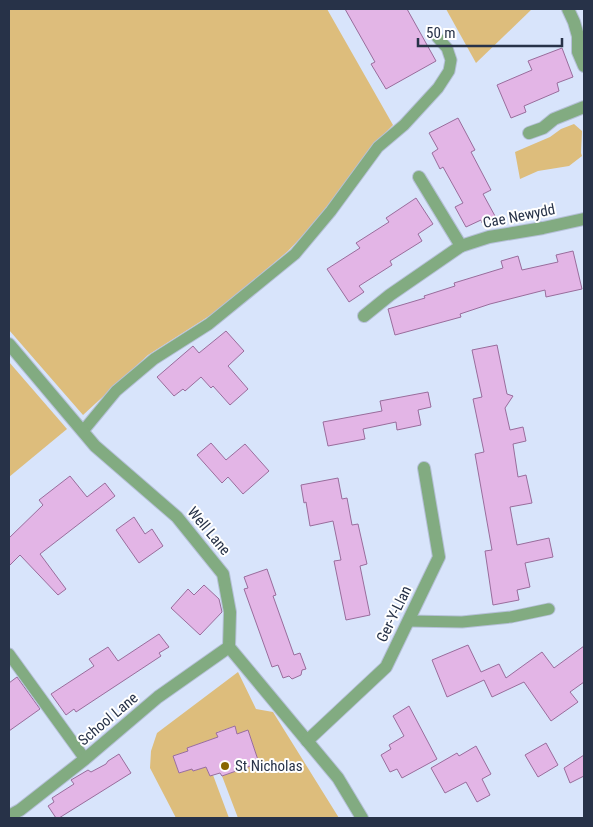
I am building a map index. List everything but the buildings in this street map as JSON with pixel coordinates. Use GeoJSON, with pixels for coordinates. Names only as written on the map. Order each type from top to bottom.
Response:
{"type":"FeatureCollection","features":[{"type":"Feature","properties":{"kind":"street"},"geometry":{"type":"LineString","coordinates":[[568,9],[578,36],[578,52],[584,66]]}},
{"type":"Feature","properties":{"kind":"street"},"geometry":{"type":"LineString","coordinates":[[529,133],[543,128],[554,119],[584,107]]}},
{"type":"Feature","properties":{"kind":"street"},"geometry":{"type":"LineString","coordinates":[[419,177],[461,246]]}},
{"type":"Feature","properties":{"kind":"street","name":"Cae Newydd"},"geometry":{"type":"LineString","coordinates":[[364,316],[461,246],[489,237],[543,228],[584,218]]}},
{"type":"Feature","properties":{"kind":"street","name":"Well Lane"},"geometry":{"type":"LineString","coordinates":[[9,344],[95,446],[177,517],[223,574],[230,612],[229,647]]}},
{"type":"Feature","properties":{"kind":"street","name":"Ger-Y-Llan"},"geometry":{"type":"LineString","coordinates":[[307,741],[386,667],[439,557],[424,468]]}},
{"type":"Feature","properties":{"kind":"street"},"geometry":{"type":"LineString","coordinates":[[229,647],[338,778],[362,818]]}},
{"type":"Feature","properties":{"kind":"street","name":"School Lane"},"geometry":{"type":"LineString","coordinates":[[9,816],[25,814],[85,759],[158,697],[229,647]]}},
{"type":"Feature","properties":{"kind":"lane"},"geometry":{"type":"LineString","coordinates":[[83,431],[116,391],[146,366],[209,324],[295,254],[331,211],[378,147],[404,125],[438,88],[449,71],[451,60],[447,48],[437,37]]}},
{"type":"Feature","properties":{"kind":"lane"},"geometry":{"type":"LineString","coordinates":[[409,622],[462,622],[511,617],[549,609]]}},
{"type":"Feature","properties":{"kind":"lane"},"geometry":{"type":"LineString","coordinates":[[9,654],[85,759]]}},
{"type":"Feature","properties":{"kind":"shaded area"},"geometry":{"type":"Polygon","coordinates":[[[9,9],[327,9],[393,125],[370,149],[325,212],[288,251],[217,311],[148,355],[83,415],[9,330],[9,9]]]}},
{"type":"Feature","properties":{"kind":"shaded area"},"geometry":{"type":"Polygon","coordinates":[[[446,9],[532,9],[476,63],[446,9]]]}},
{"type":"Feature","properties":{"kind":"shaded area"},"geometry":{"type":"Polygon","coordinates":[[[574,124],[582,131],[582,156],[569,166],[538,171],[520,179],[515,152],[574,124]]]}},
{"type":"Feature","properties":{"kind":"shaded area"},"geometry":{"type":"Polygon","coordinates":[[[9,362],[67,429],[9,477],[9,362]]]}},
{"type":"Feature","properties":{"kind":"shaded area"},"geometry":{"type":"Polygon","coordinates":[[[238,672],[256,709],[273,712],[339,818],[238,818],[222,776],[259,763],[248,731],[237,734],[235,726],[217,732],[218,737],[187,748],[188,751],[173,756],[179,773],[206,767],[210,776],[213,775],[229,818],[176,818],[150,768],[151,751],[157,733],[238,672]]]}},
{"type":"Feature","properties":{"kind":"place","name":"St Nicholas"},"geometry":{"type":"Point","coordinates":[225,766]}}]}
